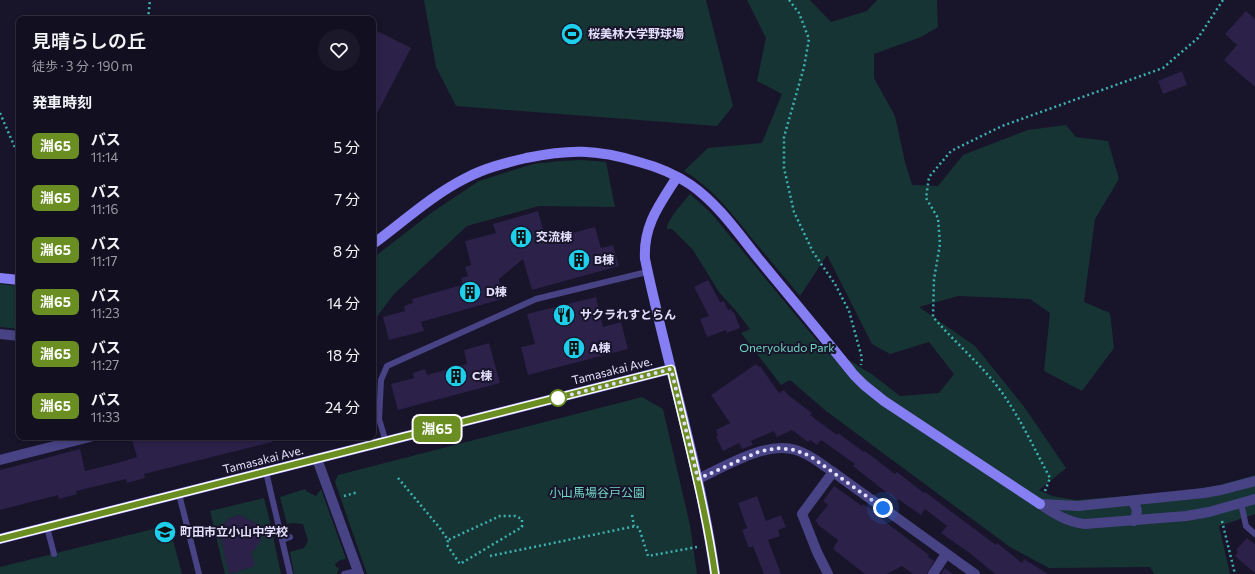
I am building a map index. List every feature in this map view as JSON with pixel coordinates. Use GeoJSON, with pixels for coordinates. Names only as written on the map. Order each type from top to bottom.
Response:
{"type":"FeatureCollection","features":[{"type":"Feature","properties":{"kind":"street"},"geometry":{"type":"LineString","coordinates":[[376,242],[452,185],[488,168],[561,152],[591,151],[613,154],[631,159],[656,167],[677,177],[692,186],[705,197],[723,216],[854,375],[869,390],[1061,518],[1073,523],[1085,524],[1147,520],[1209,512],[1255,499]]}},
{"type":"Feature","properties":{"kind":"street"},"geometry":{"type":"LineString","coordinates":[[677,177],[649,224],[644,245],[645,259],[698,479],[708,528],[715,574]]}},
{"type":"Feature","properties":{"kind":"street"},"geometry":{"type":"LineString","coordinates":[[0,278],[16,280]]}},
{"type":"Feature","properties":{"kind":"street"},"geometry":{"type":"LineString","coordinates":[[0,334],[16,336]]}},
{"type":"Feature","properties":{"kind":"street","name":"Tamasakai Ave."},"geometry":{"type":"LineString","coordinates":[[0,539],[671,369]]}},
{"type":"Feature","properties":{"kind":"street"},"geometry":{"type":"LineString","coordinates":[[0,460],[78,440]]}},
{"type":"Feature","properties":{"kind":"street"},"geometry":{"type":"LineString","coordinates":[[698,479],[758,452],[777,448],[795,450],[810,456],[975,574]]}},
{"type":"Feature","properties":{"kind":"street"},"geometry":{"type":"LineString","coordinates":[[317,459],[358,572]]}},
{"type":"Feature","properties":{"kind":"street"},"geometry":{"type":"LineString","coordinates":[[828,574],[817,552],[802,514],[833,472]]}},
{"type":"Feature","properties":{"kind":"street"},"geometry":{"type":"LineString","coordinates":[[1040,504],[1078,506],[1132,501],[1204,493],[1255,481]]}},
{"type":"Feature","properties":{"kind":"street"},"geometry":{"type":"LineString","coordinates":[[1145,499],[1142,511],[1147,520]]}},
{"type":"Feature","properties":{"kind":"street"},"geometry":{"type":"LineString","coordinates":[[1132,501],[1136,505],[1137,510],[1134,521]]}},
{"type":"Feature","properties":{"kind":"street"},"geometry":{"type":"LineString","coordinates":[[934,574],[946,554]]}},
{"type":"Feature","properties":{"kind":"lane"},"geometry":{"type":"LineString","coordinates":[[386,442],[379,419],[381,380],[387,366],[536,299],[647,272]]}},
{"type":"Feature","properties":{"kind":"lane"},"geometry":{"type":"LineString","coordinates":[[266,472],[290,574]]}},
{"type":"Feature","properties":{"kind":"lane"},"geometry":{"type":"LineString","coordinates":[[179,494],[199,574]]}},
{"type":"Feature","properties":{"kind":"lane"},"geometry":{"type":"LineString","coordinates":[[1241,503],[1246,526],[1255,534]]}},
{"type":"Feature","properties":{"kind":"lane"},"geometry":{"type":"LineString","coordinates":[[47,527],[54,554]]}},
{"type":"Feature","properties":{"kind":"lane"},"geometry":{"type":"LineString","coordinates":[[282,540],[290,537]]}},
{"type":"Feature","properties":{"kind":"lane"},"geometry":{"type":"LineString","coordinates":[[344,574],[358,572]]}},
{"type":"Feature","properties":{"kind":"path"},"geometry":{"type":"LineString","coordinates":[[148,16],[150,0]]}},
{"type":"Feature","properties":{"kind":"path"},"geometry":{"type":"LineString","coordinates":[[789,0],[799,13],[809,39],[804,67],[784,138],[784,168],[794,212],[813,252],[834,284],[849,311],[862,358],[861,368],[854,375]]}},
{"type":"Feature","properties":{"kind":"path"},"geometry":{"type":"LineString","coordinates":[[1040,504],[1050,478],[1026,432],[1006,399],[978,365],[950,337],[933,317],[934,279],[940,244],[938,218],[926,198],[929,177],[951,151],[1002,126],[1163,68],[1198,38],[1223,0]]}},
{"type":"Feature","properties":{"kind":"path"},"geometry":{"type":"LineString","coordinates":[[0,113],[16,150]]}},
{"type":"Feature","properties":{"kind":"path"},"geometry":{"type":"LineString","coordinates":[[398,478],[439,526],[448,540],[447,545],[460,564],[522,527],[522,518],[515,516],[500,516],[448,540]]}},
{"type":"Feature","properties":{"kind":"path"},"geometry":{"type":"LineString","coordinates":[[632,515],[634,526]]}},
{"type":"Feature","properties":{"kind":"path"},"geometry":{"type":"LineString","coordinates":[[1222,521],[1235,574]]}},
{"type":"Feature","properties":{"kind":"path"},"geometry":{"type":"LineString","coordinates":[[490,556],[634,526],[639,528],[648,556],[697,548]]}},
{"type":"Feature","properties":{"kind":"green space","name":"桜美林大学野球場"},"geometry":{"type":"Polygon","coordinates":[[[424,0],[706,0],[733,106],[717,126],[456,106],[436,67],[424,0]]]}},
{"type":"Feature","properties":{"kind":"green space","name":"Oneryokudo Park"},"geometry":{"type":"Polygon","coordinates":[[[747,0],[810,0],[831,22],[867,11],[877,0],[937,0],[938,27],[921,37],[874,54],[874,78],[895,116],[905,162],[912,185],[938,186],[963,155],[1028,130],[1066,125],[1076,137],[1108,141],[1119,179],[1095,219],[1084,302],[1110,313],[1114,348],[1082,391],[1044,371],[1050,313],[1030,299],[958,296],[919,307],[975,346],[1025,408],[1066,468],[1039,490],[1052,496],[1076,500],[1176,492],[1220,485],[1255,475],[1255,514],[1219,526],[1230,574],[1154,574],[1150,567],[1049,568],[1010,547],[826,411],[790,380],[781,385],[741,333],[750,329],[719,292],[693,250],[672,229],[667,229],[670,220],[690,194],[711,213],[828,354],[849,360],[873,375],[900,396],[939,393],[954,374],[929,342],[890,354],[872,344],[827,255],[800,296],[720,200],[703,184],[684,171],[708,148],[762,143],[782,94],[757,81],[766,38],[747,0]]]}},
{"type":"Feature","properties":{"kind":"green space"},"geometry":{"type":"Polygon","coordinates":[[[582,160],[606,162],[615,207],[539,206],[467,226],[394,294],[376,318],[376,256],[431,213],[479,181],[533,164],[582,160]]]}},
{"type":"Feature","properties":{"kind":"green space"},"geometry":{"type":"Polygon","coordinates":[[[0,284],[16,286],[16,329],[0,327],[0,284]]]}},
{"type":"Feature","properties":{"kind":"green space","name":"小山馬場谷戸公園"},"geometry":{"type":"Polygon","coordinates":[[[642,397],[663,409],[690,525],[697,574],[367,574],[335,482],[338,475],[642,397]]]}},
{"type":"Feature","properties":{"kind":"green space"},"geometry":{"type":"Polygon","coordinates":[[[305,489],[316,496],[321,489],[346,559],[340,560],[335,564],[336,567],[339,568],[337,574],[294,574],[290,552],[304,548],[308,541],[303,524],[287,524],[280,497],[305,489]]]}},
{"type":"Feature","properties":{"kind":"green space"},"geometry":{"type":"Polygon","coordinates":[[[264,498],[271,526],[259,529],[257,524],[240,515],[227,519],[220,532],[230,574],[225,574],[210,511],[264,498]]]}},
{"type":"Feature","properties":{"kind":"green space","name":"町田市立小山中学校"},"geometry":{"type":"Polygon","coordinates":[[[169,525],[182,574],[0,574],[0,567],[169,525]]]}},
{"type":"Feature","properties":{"kind":"green space"},"geometry":{"type":"Polygon","coordinates":[[[272,532],[281,574],[230,574],[254,566],[251,554],[261,535],[272,532]]]}},
{"type":"Feature","properties":{"kind":"building"},"geometry":{"type":"Polygon","coordinates":[[[1246,11],[1255,19],[1255,87],[1224,60],[1237,45],[1225,34],[1246,11]]]}},
{"type":"Feature","properties":{"kind":"building"},"geometry":{"type":"Polygon","coordinates":[[[376,30],[411,48],[376,115],[376,30]]]}},
{"type":"Feature","properties":{"kind":"building"},"geometry":{"type":"Polygon","coordinates":[[[1182,71],[1187,85],[1163,94],[1158,81],[1182,71]]]}},
{"type":"Feature","properties":{"kind":"building"},"geometry":{"type":"Polygon","coordinates":[[[538,211],[546,240],[595,227],[601,248],[613,245],[619,266],[532,290],[523,259],[499,279],[504,297],[502,299],[421,322],[424,331],[389,340],[383,317],[405,311],[404,306],[413,303],[412,299],[462,285],[461,278],[468,276],[465,267],[471,265],[465,241],[496,233],[493,224],[538,211]]]}},
{"type":"Feature","properties":{"kind":"building"},"geometry":{"type":"Polygon","coordinates":[[[708,280],[720,302],[724,301],[728,310],[731,309],[733,313],[734,312],[740,328],[727,333],[726,330],[707,337],[700,319],[709,316],[694,287],[708,280]]]}},
{"type":"Feature","properties":{"kind":"building"},"geometry":{"type":"Polygon","coordinates":[[[596,297],[603,327],[621,322],[628,349],[528,375],[521,347],[535,344],[527,314],[596,297]]]}},
{"type":"Feature","properties":{"kind":"building","name":"C棟"},"geometry":{"type":"Polygon","coordinates":[[[489,343],[500,383],[398,410],[391,384],[414,378],[413,373],[425,369],[427,375],[467,364],[464,350],[489,343]]]}},
{"type":"Feature","properties":{"kind":"building"},"geometry":{"type":"Polygon","coordinates":[[[756,364],[759,367],[760,366],[779,393],[784,390],[788,395],[812,413],[810,415],[837,435],[838,433],[864,452],[865,451],[895,474],[897,472],[996,545],[997,543],[1022,563],[1024,559],[1048,574],[995,574],[971,554],[941,533],[947,526],[925,509],[921,515],[898,499],[897,501],[853,466],[855,464],[821,440],[817,445],[810,440],[808,442],[792,430],[777,437],[774,431],[751,441],[753,445],[742,449],[739,443],[723,451],[716,437],[718,436],[716,430],[730,423],[711,395],[756,364]]]}},
{"type":"Feature","properties":{"kind":"building"},"geometry":{"type":"Polygon","coordinates":[[[132,440],[272,440],[272,442],[144,474],[145,478],[127,483],[126,479],[76,491],[77,494],[59,499],[58,495],[0,510],[0,470],[80,449],[85,471],[137,457],[132,440]]]}},
{"type":"Feature","properties":{"kind":"building"},"geometry":{"type":"Polygon","coordinates":[[[834,486],[862,506],[863,504],[876,513],[875,514],[929,555],[928,557],[934,561],[927,574],[913,574],[902,566],[887,574],[865,574],[833,549],[838,540],[815,521],[828,505],[823,501],[834,486]]]}},
{"type":"Feature","properties":{"kind":"building"},"geometry":{"type":"Polygon","coordinates":[[[757,496],[766,521],[781,515],[786,527],[778,530],[780,536],[768,540],[781,574],[764,574],[753,546],[749,548],[742,530],[747,528],[738,503],[757,496]]]}},
{"type":"Feature","properties":{"kind":"building"},"geometry":{"type":"Polygon","coordinates":[[[240,515],[257,524],[262,539],[251,554],[255,566],[230,574],[220,532],[227,519],[240,515]]]}},
{"type":"Feature","properties":{"kind":"building"},"geometry":{"type":"Polygon","coordinates":[[[1247,538],[1255,544],[1255,573],[1235,556],[1238,552],[1236,550],[1247,538]]]}},
{"type":"Feature","properties":{"kind":"building"},"geometry":{"type":"Polygon","coordinates":[[[945,568],[953,574],[941,574],[945,568]]]}},
{"type":"Feature","properties":{"kind":"bus line","name":"淵65"},"geometry":{"type":"LineString","coordinates":[[0,539],[671,369],[698,479],[708,528],[715,574]]}},
{"type":"Feature","properties":{"kind":"place","name":"桜美林大学野球場"},"geometry":{"type":"Point","coordinates":[572,34]}},
{"type":"Feature","properties":{"kind":"place","name":"交流棟"},"geometry":{"type":"Point","coordinates":[521,237]}},
{"type":"Feature","properties":{"kind":"place","name":"B棟"},"geometry":{"type":"Point","coordinates":[579,260]}},
{"type":"Feature","properties":{"kind":"place","name":"D棟"},"geometry":{"type":"Point","coordinates":[470,292]}},
{"type":"Feature","properties":{"kind":"place","name":"サクラれすとらん"},"geometry":{"type":"Point","coordinates":[564,315]}},
{"type":"Feature","properties":{"kind":"place","name":"A棟"},"geometry":{"type":"Point","coordinates":[574,348]}},
{"type":"Feature","properties":{"kind":"place","name":"C棟"},"geometry":{"type":"Point","coordinates":[456,376]}},
{"type":"Feature","properties":{"kind":"place","name":"町田市立小山中学校"},"geometry":{"type":"Point","coordinates":[165,532]}},
{"type":"Feature","properties":{"kind":"route"},"geometry":{"type":"LineString","coordinates":[[558,398],[671,369],[698,479],[758,452],[777,448],[795,450],[810,456],[883,508]]}}]}
